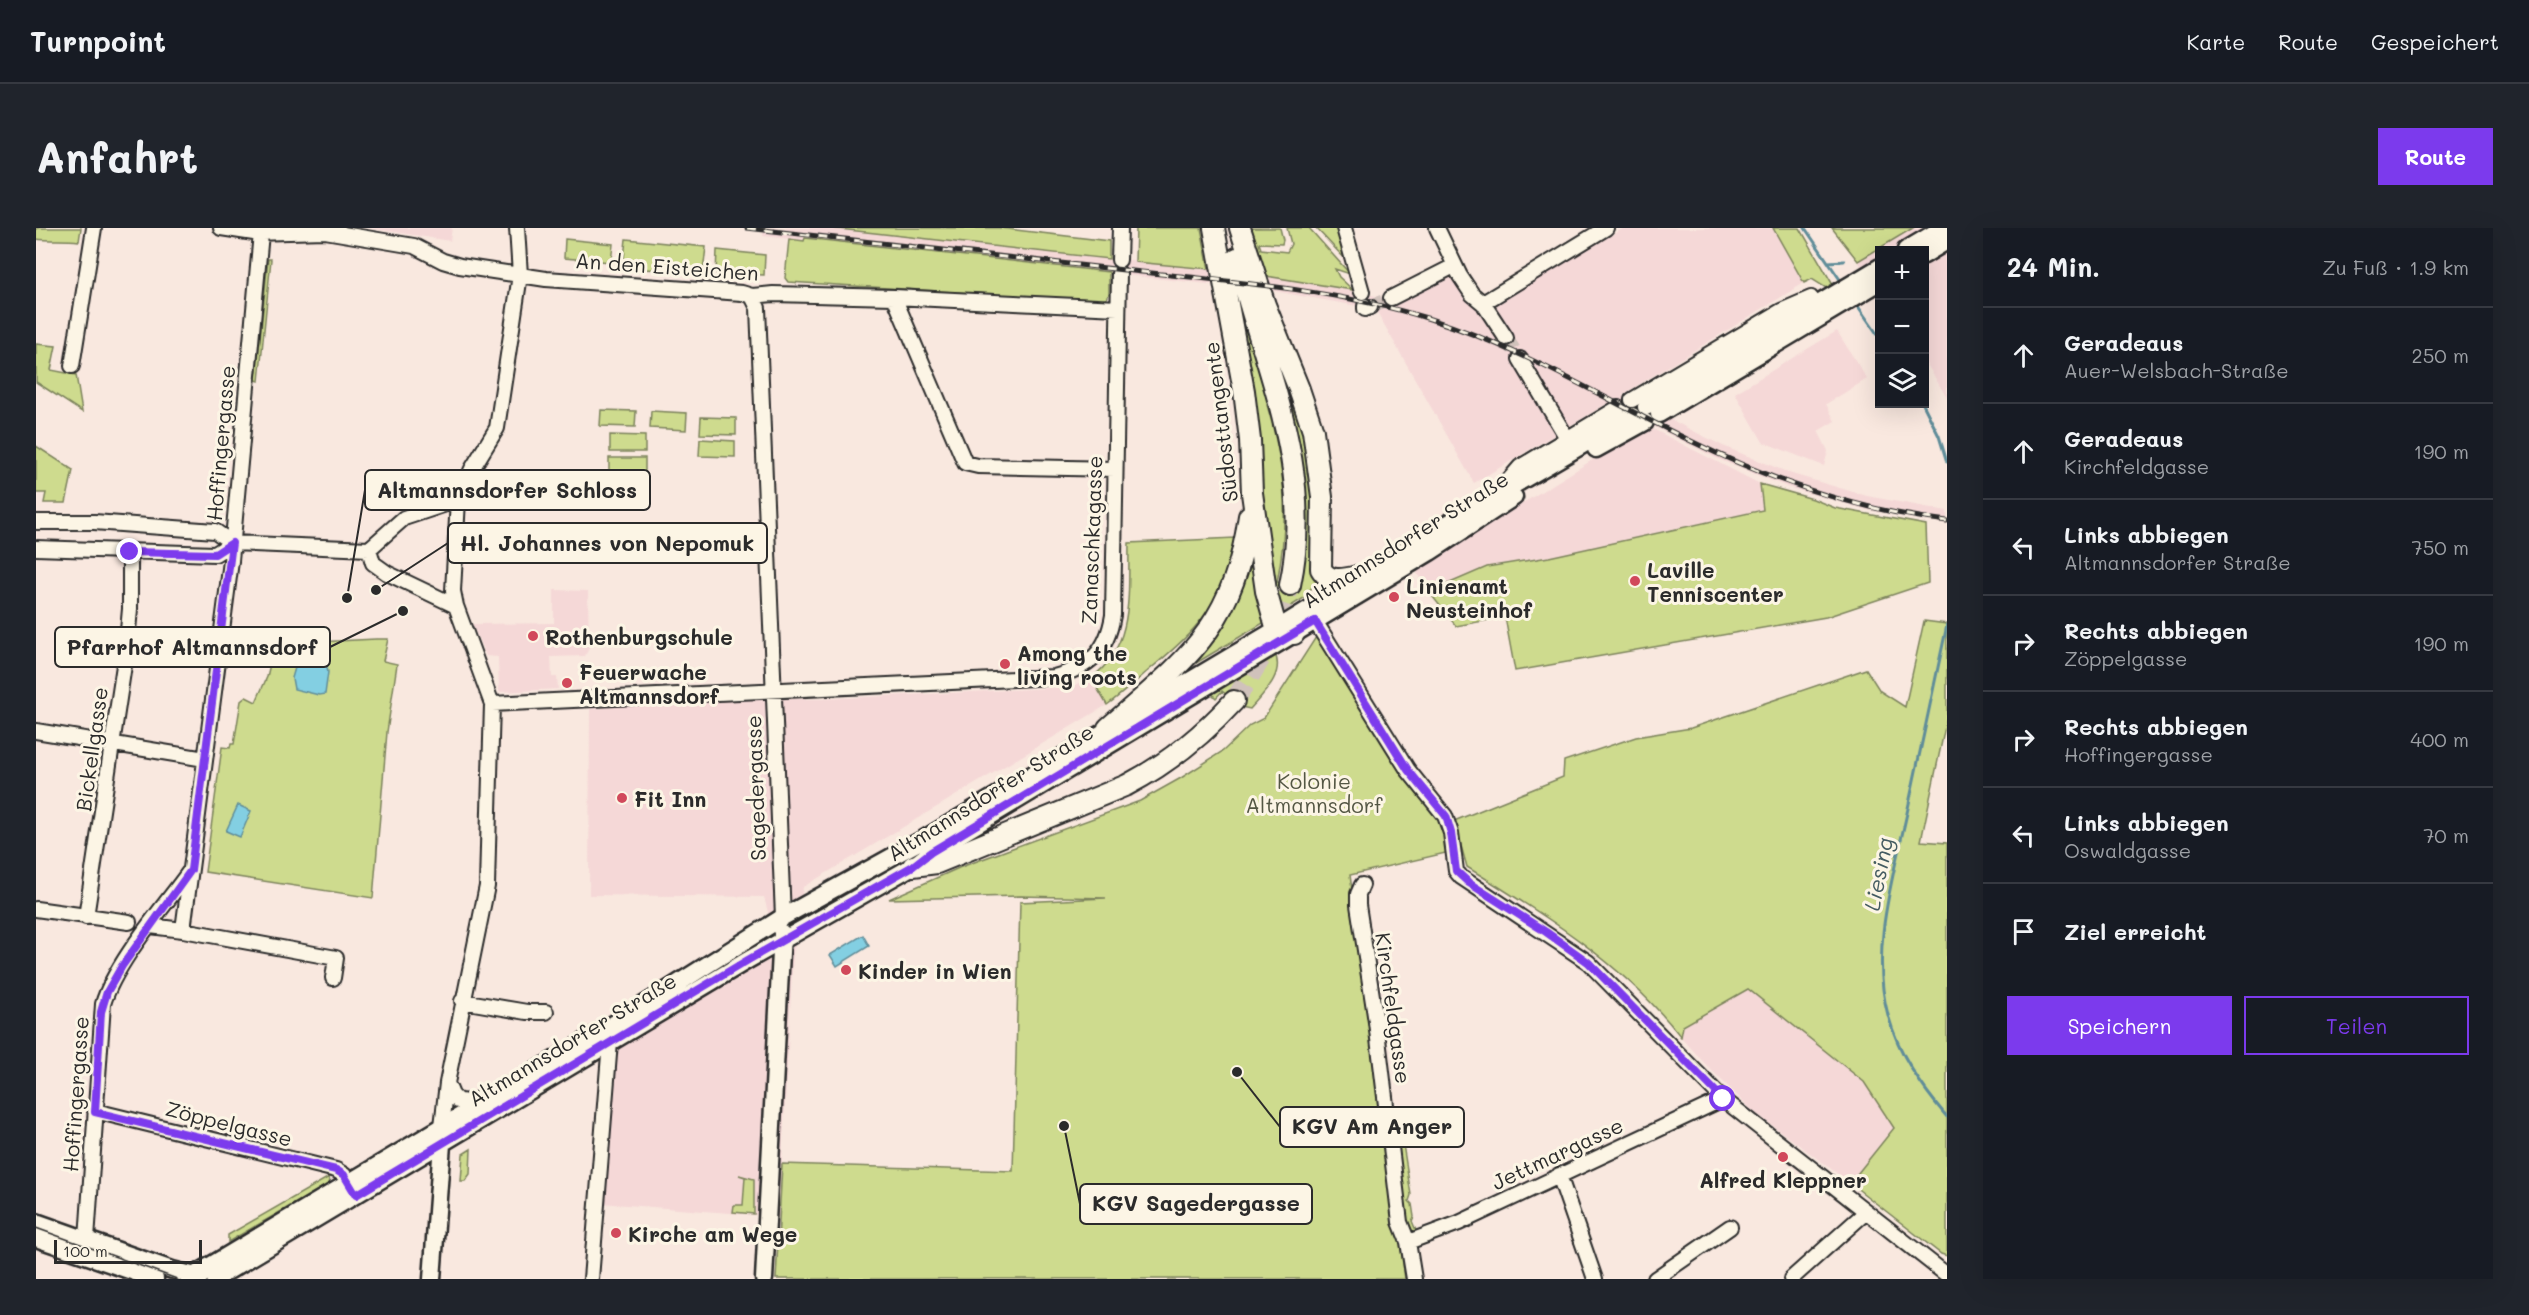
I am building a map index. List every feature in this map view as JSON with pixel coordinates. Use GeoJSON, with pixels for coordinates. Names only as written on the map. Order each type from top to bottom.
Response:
{"type":"FeatureCollection","features":[{"type":"Feature","properties":{"kind":"highway","name":"Südosttangente"},"geometry":{"type":"LineString","coordinates":[[1214,228],[1244,391],[1250,441],[1252,493],[1281,624]]}},
{"type":"Feature","properties":{"kind":"highway"},"geometry":{"type":"LineString","coordinates":[[1230,228],[1252,318],[1286,427],[1294,466],[1298,521],[1290,585]]}},
{"type":"Feature","properties":{"kind":"highway"},"geometry":{"type":"LineString","coordinates":[[1240,228],[1265,305],[1299,389],[1313,431],[1322,497],[1321,569],[1326,576],[1334,580],[1366,574]]}},
{"type":"Feature","properties":{"kind":"highway"},"geometry":{"type":"LineString","coordinates":[[1108,728],[1179,666],[1213,625],[1227,599],[1239,568],[1252,493]]}},
{"type":"Feature","properties":{"kind":"highway"},"geometry":{"type":"LineString","coordinates":[[913,866],[937,863],[1127,785],[1154,771],[1190,745],[1234,701]]}},
{"type":"Feature","properties":{"kind":"main road"},"geometry":{"type":"LineString","coordinates":[[1913,246],[1943,228]]}},
{"type":"Feature","properties":{"kind":"main road"},"geometry":{"type":"LineString","coordinates":[[1929,252],[1947,241]]}},
{"type":"Feature","properties":{"kind":"main road"},"geometry":{"type":"LineString","coordinates":[[1822,303],[1869,281]]}},
{"type":"Feature","properties":{"kind":"main road","name":"Altmannsdorfer Straße"},"geometry":{"type":"LineString","coordinates":[[442,1136],[512,1086],[783,917],[924,838],[1822,303]]}},
{"type":"Feature","properties":{"kind":"main road","name":"Altmannsdorfer Straße"},"geometry":{"type":"LineString","coordinates":[[196,1278],[913,866],[931,852],[1281,624],[1315,621],[1439,547],[1566,466],[1639,411]]}},
{"type":"Feature","properties":{"kind":"main road","name":"Sagedergasse"},"geometry":{"type":"LineString","coordinates":[[764,1279],[768,1173],[777,1067],[783,917]]}},
{"type":"Feature","properties":{"kind":"main road"},"geometry":{"type":"LineString","coordinates":[[432,1279],[442,1136]]}},
{"type":"Feature","properties":{"kind":"main road","name":"Altmannsdorfer Straße"},"geometry":{"type":"LineString","coordinates":[[214,1279],[352,1189]]}},
{"type":"Feature","properties":{"kind":"main road"},"geometry":{"type":"LineString","coordinates":[[36,1222],[196,1278]]}},
{"type":"Feature","properties":{"kind":"main road"},"geometry":{"type":"LineString","coordinates":[[36,1238],[155,1279]]}},
{"type":"Feature","properties":{"kind":"street"},"geometry":{"type":"LineString","coordinates":[[72,366],[94,228]]}},
{"type":"Feature","properties":{"kind":"street","name":"An den Eisteichen"},"geometry":{"type":"LineString","coordinates":[[221,228],[261,233],[325,231],[406,244],[450,264],[561,280],[742,292],[752,296],[773,294],[894,297],[1118,308]]}},
{"type":"Feature","properties":{"kind":"street"},"geometry":{"type":"LineString","coordinates":[[442,1136],[447,1083],[487,886],[492,705],[456,606],[453,591],[458,500],[472,469],[497,428],[520,275],[517,228]]}},
{"type":"Feature","properties":{"kind":"street","name":"Zanaschkagasse"},"geometry":{"type":"LineString","coordinates":[[492,705],[1054,677],[1073,672],[1087,664],[1105,642],[1113,615],[1120,228]]}},
{"type":"Feature","properties":{"kind":"street"},"geometry":{"type":"LineString","coordinates":[[1344,228],[1362,292]]}},
{"type":"Feature","properties":{"kind":"street"},"geometry":{"type":"LineString","coordinates":[[1437,228],[1454,266],[1469,289],[1483,303],[1506,338]]}},
{"type":"Feature","properties":{"kind":"street"},"geometry":{"type":"LineString","coordinates":[[1483,303],[1606,228]]}},
{"type":"Feature","properties":{"kind":"street","name":"Hoffingergasse"},"geometry":{"type":"LineString","coordinates":[[183,930],[232,543],[261,233]]}},
{"type":"Feature","properties":{"kind":"street"},"geometry":{"type":"LineString","coordinates":[[1391,298],[1454,266]]}},
{"type":"Feature","properties":{"kind":"street","name":"Sagedergasse"},"geometry":{"type":"LineString","coordinates":[[752,296],[758,308],[783,917]]}},
{"type":"Feature","properties":{"kind":"street"},"geometry":{"type":"LineString","coordinates":[[894,297],[964,463],[970,466],[1115,469]]}},
{"type":"Feature","properties":{"kind":"street","name":"Altmannsdorfer Straße"},"geometry":{"type":"LineString","coordinates":[[1496,496],[1520,467],[1567,438],[1639,411],[1781,310],[1822,303]]}},
{"type":"Feature","properties":{"kind":"street"},"geometry":{"type":"LineString","coordinates":[[1520,359],[1567,438]]}},
{"type":"Feature","properties":{"kind":"street"},"geometry":{"type":"LineString","coordinates":[[36,522],[94,522],[215,531],[232,543],[369,549],[405,518],[458,500]]}},
{"type":"Feature","properties":{"kind":"street"},"geometry":{"type":"LineString","coordinates":[[36,548],[215,554],[232,543]]}},
{"type":"Feature","properties":{"kind":"street"},"geometry":{"type":"LineString","coordinates":[[369,549],[373,563],[387,573],[456,606]]}},
{"type":"Feature","properties":{"kind":"street","name":"Bickellgasse"},"geometry":{"type":"LineString","coordinates":[[86,916],[113,745],[130,609],[130,552]]}},
{"type":"Feature","properties":{"kind":"street"},"geometry":{"type":"LineString","coordinates":[[1315,621],[1408,770],[1446,816],[1456,871],[1461,878],[1546,932],[1588,962],[1723,1099],[1947,1275],[1943,1279]]}},
{"type":"Feature","properties":{"kind":"street"},"geometry":{"type":"LineString","coordinates":[[36,732],[205,759]]}},
{"type":"Feature","properties":{"kind":"street","name":"Hoffingergasse"},"geometry":{"type":"LineString","coordinates":[[87,1239],[101,1012],[105,998],[122,966],[191,870]]}},
{"type":"Feature","properties":{"kind":"street","name":"Kirchfeldgasse"},"geometry":{"type":"LineString","coordinates":[[1362,885],[1358,894],[1358,905],[1375,1012],[1398,1213],[1408,1242],[1414,1279]]}},
{"type":"Feature","properties":{"kind":"street"},"geometry":{"type":"LineString","coordinates":[[36,909],[129,922]]}},
{"type":"Feature","properties":{"kind":"street"},"geometry":{"type":"LineString","coordinates":[[150,927],[183,930],[336,958],[333,978]]}},
{"type":"Feature","properties":{"kind":"street"},"geometry":{"type":"LineString","coordinates":[[462,1001],[527,1012],[546,1012]]}},
{"type":"Feature","properties":{"kind":"street"},"geometry":{"type":"LineString","coordinates":[[591,1279],[610,1042]]}},
{"type":"Feature","properties":{"kind":"street","name":"Altmannsdorfer Straße"},"geometry":{"type":"LineString","coordinates":[[447,1083],[454,1098],[467,1103],[501,1085],[512,1086]]}},
{"type":"Feature","properties":{"kind":"street","name":"Jettmargasse"},"geometry":{"type":"LineString","coordinates":[[1408,1242],[1459,1223],[1723,1099]]}},
{"type":"Feature","properties":{"kind":"street","name":"Zöppelgasse"},"geometry":{"type":"LineString","coordinates":[[95,1112],[336,1170],[344,1175],[352,1189]]}},
{"type":"Feature","properties":{"kind":"street"},"geometry":{"type":"LineString","coordinates":[[1559,1175],[1595,1279]]}},
{"type":"Feature","properties":{"kind":"street"},"geometry":{"type":"LineString","coordinates":[[1791,1279],[1866,1212]]}},
{"type":"Feature","properties":{"kind":"street"},"geometry":{"type":"LineString","coordinates":[[1655,1279],[1731,1227]]}},
{"type":"Feature","properties":{"kind":"shaded area"},"geometry":{"type":"Polygon","coordinates":[[[369,228],[452,228],[450,241],[369,228]]]}},
{"type":"Feature","properties":{"kind":"shaded area"},"geometry":{"type":"Polygon","coordinates":[[[764,228],[829,228],[1037,249],[1294,279],[1400,301],[1456,273],[1482,309],[1624,228],[1773,228],[1804,283],[1622,395],[1723,446],[1792,474],[1867,496],[1947,511],[1947,524],[1868,510],[1787,487],[1718,459],[1608,403],[1474,483],[1377,312],[1380,310],[1274,291],[763,236],[764,228]]]}},
{"type":"Feature","properties":{"kind":"shaded area"},"geometry":{"type":"Polygon","coordinates":[[[1913,228],[1947,228],[1947,398],[1929,368],[1929,246],[1883,246],[1913,228]]]}},
{"type":"Feature","properties":{"kind":"shaded area"},"geometry":{"type":"Polygon","coordinates":[[[1875,251],[1875,287],[1858,261],[1875,251]]]}},
{"type":"Feature","properties":{"kind":"shaded area"},"geometry":{"type":"Polygon","coordinates":[[[1837,331],[1867,379],[1826,404],[1835,421],[1818,431],[1828,451],[1824,466],[1763,442],[1735,393],[1837,331]]]}},
{"type":"Feature","properties":{"kind":"shaded area"},"geometry":{"type":"Polygon","coordinates":[[[1647,426],[1760,484],[1763,510],[1549,557],[1487,567],[1429,592],[1415,570],[1647,426]]]}},
{"type":"Feature","properties":{"kind":"shaded area","name":"Rothenburgschule"},"geometry":{"type":"Polygon","coordinates":[[[554,590],[588,591],[589,648],[585,656],[551,657],[552,677],[557,677],[558,689],[499,692],[498,657],[486,656],[472,624],[554,623],[554,590]]]}},
{"type":"Feature","properties":{"kind":"shaded area"},"geometry":{"type":"Polygon","coordinates":[[[1091,678],[1107,705],[803,887],[793,956],[779,1217],[601,1203],[613,1037],[775,939],[764,897],[589,895],[590,705],[822,699],[1071,687],[1091,678]]]}},
{"type":"Feature","properties":{"kind":"shaded area"},"geometry":{"type":"Polygon","coordinates":[[[1748,989],[1864,1082],[1894,1128],[1850,1183],[1753,1111],[1681,1037],[1683,1026],[1748,989]]]}},
{"type":"Feature","properties":{"kind":"green space"},"geometry":{"type":"Polygon","coordinates":[[[36,228],[81,228],[79,241],[36,239],[36,228]]]}},
{"type":"Feature","properties":{"kind":"green space"},"geometry":{"type":"Polygon","coordinates":[[[830,228],[999,228],[1109,241],[1109,259],[830,228]]]}},
{"type":"Feature","properties":{"kind":"green space"},"geometry":{"type":"Polygon","coordinates":[[[1136,228],[1201,228],[1209,269],[1135,262],[1136,228]]]}},
{"type":"Feature","properties":{"kind":"green space"},"geometry":{"type":"Polygon","coordinates":[[[1250,228],[1280,228],[1282,244],[1259,243],[1261,249],[1287,252],[1291,244],[1287,228],[1309,228],[1350,274],[1335,269],[1339,277],[1353,290],[1266,276],[1250,228]]]}},
{"type":"Feature","properties":{"kind":"green space"},"geometry":{"type":"Polygon","coordinates":[[[1316,228],[1342,228],[1348,262],[1316,228]]]}},
{"type":"Feature","properties":{"kind":"green space"},"geometry":{"type":"Polygon","coordinates":[[[1773,228],[1800,228],[1833,285],[1826,288],[1812,279],[1804,283],[1773,228]]]}},
{"type":"Feature","properties":{"kind":"green space"},"geometry":{"type":"Polygon","coordinates":[[[1832,228],[1913,228],[1883,246],[1875,246],[1875,251],[1858,261],[1832,228]]]}},
{"type":"Feature","properties":{"kind":"green space"},"geometry":{"type":"Polygon","coordinates":[[[805,238],[1109,272],[1109,294],[1106,300],[1089,300],[788,282],[785,278],[789,239],[804,241],[805,238]]]}},
{"type":"Feature","properties":{"kind":"green space"},"geometry":{"type":"Polygon","coordinates":[[[565,239],[613,244],[611,262],[564,258],[565,239]]]}},
{"type":"Feature","properties":{"kind":"green space"},"geometry":{"type":"Polygon","coordinates":[[[626,239],[706,247],[703,272],[623,268],[626,239]]]}},
{"type":"Feature","properties":{"kind":"green space"},"geometry":{"type":"Polygon","coordinates":[[[717,250],[765,255],[764,275],[716,273],[717,250]]]}},
{"type":"Feature","properties":{"kind":"green space"},"geometry":{"type":"Polygon","coordinates":[[[268,259],[271,259],[259,381],[256,380],[268,259]]]}},
{"type":"Feature","properties":{"kind":"green space"},"geometry":{"type":"Polygon","coordinates":[[[1238,289],[1272,403],[1267,405],[1282,471],[1284,514],[1277,582],[1298,587],[1305,552],[1307,517],[1305,482],[1290,412],[1257,310],[1307,429],[1319,578],[1304,598],[1278,614],[1264,521],[1259,429],[1234,290],[1238,289]]]}},
{"type":"Feature","properties":{"kind":"green space"},"geometry":{"type":"Polygon","coordinates":[[[36,344],[56,346],[51,370],[76,375],[82,412],[36,382],[36,344]]]}},
{"type":"Feature","properties":{"kind":"green space"},"geometry":{"type":"Polygon","coordinates":[[[601,410],[636,411],[635,427],[600,426],[601,410]]]}},
{"type":"Feature","properties":{"kind":"green space"},"geometry":{"type":"Polygon","coordinates":[[[651,411],[687,413],[686,430],[650,428],[651,411]]]}},
{"type":"Feature","properties":{"kind":"green space"},"geometry":{"type":"Polygon","coordinates":[[[701,417],[736,418],[736,435],[700,434],[701,417]]]}},
{"type":"Feature","properties":{"kind":"green space"},"geometry":{"type":"Polygon","coordinates":[[[610,435],[645,436],[645,452],[610,452],[610,435]]]}},
{"type":"Feature","properties":{"kind":"green space"},"geometry":{"type":"Polygon","coordinates":[[[700,439],[735,441],[735,457],[699,456],[700,439]]]}},
{"type":"Feature","properties":{"kind":"green space"},"geometry":{"type":"Polygon","coordinates":[[[36,446],[73,470],[66,503],[44,503],[46,493],[36,493],[36,446]]]}},
{"type":"Feature","properties":{"kind":"green space"},"geometry":{"type":"Polygon","coordinates":[[[609,458],[645,458],[645,474],[609,474],[609,458]]]}},
{"type":"Feature","properties":{"kind":"green space","name":"Laville Tenniscenter"},"geometry":{"type":"Polygon","coordinates":[[[1760,484],[1813,499],[1835,508],[1926,525],[1928,583],[1826,617],[1515,671],[1505,617],[1456,626],[1429,592],[1487,567],[1549,557],[1763,510],[1760,484]]]}},
{"type":"Feature","properties":{"kind":"green space"},"geometry":{"type":"Polygon","coordinates":[[[1235,538],[1222,581],[1206,613],[1168,654],[1107,705],[1091,678],[1105,665],[1122,635],[1128,599],[1129,543],[1235,538]]]}},
{"type":"Feature","properties":{"kind":"green space"},"geometry":{"type":"Polygon","coordinates":[[[1249,561],[1253,561],[1265,622],[1186,669],[1249,561]]]}},
{"type":"Feature","properties":{"kind":"green space"},"geometry":{"type":"Polygon","coordinates":[[[1924,621],[1947,624],[1947,717],[1921,841],[1947,843],[1947,1256],[1941,1254],[1850,1183],[1894,1128],[1864,1082],[1748,989],[1683,1026],[1681,1037],[1659,1011],[1609,964],[1554,923],[1467,867],[1454,821],[1563,777],[1564,761],[1636,737],[1691,728],[1866,669],[1880,691],[1905,707],[1924,621]]]}},
{"type":"Feature","properties":{"kind":"green space","name":"Kolonie Altmannsdorf"},"geometry":{"type":"Polygon","coordinates":[[[1316,637],[1443,818],[1450,852],[1350,875],[1405,1279],[776,1279],[782,1164],[1013,1171],[1020,902],[1106,898],[1020,896],[889,899],[961,867],[1140,801],[1181,778],[1223,751],[1250,725],[1264,718],[1316,637]]]}},
{"type":"Feature","properties":{"kind":"green space"},"geometry":{"type":"Polygon","coordinates":[[[388,639],[383,661],[397,664],[387,732],[373,898],[205,872],[222,747],[230,748],[231,744],[234,744],[241,701],[246,697],[256,702],[267,677],[275,642],[298,645],[298,643],[388,639]]]}},
{"type":"Feature","properties":{"kind":"green space"},"geometry":{"type":"Polygon","coordinates":[[[1274,652],[1277,660],[1275,675],[1267,689],[1250,709],[1241,707],[1222,691],[1216,698],[1213,695],[1216,686],[1274,652]]]}},
{"type":"Feature","properties":{"kind":"green space"},"geometry":{"type":"Polygon","coordinates":[[[1402,1138],[1411,1195],[1409,1201],[1412,1204],[1414,1217],[1412,1221],[1417,1233],[1407,1230],[1391,1140],[1402,1138]]]}},
{"type":"Feature","properties":{"kind":"green space"},"geometry":{"type":"Polygon","coordinates":[[[471,1149],[470,1174],[465,1181],[461,1181],[463,1154],[471,1149]]]}},
{"type":"Feature","properties":{"kind":"green space"},"geometry":{"type":"Polygon","coordinates":[[[739,1175],[754,1179],[754,1214],[733,1212],[734,1205],[743,1205],[745,1177],[739,1175]]]}},
{"type":"Feature","properties":{"kind":"green space"},"geometry":{"type":"Polygon","coordinates":[[[329,1177],[330,1184],[325,1189],[323,1187],[228,1242],[228,1235],[329,1177]]]}},
{"type":"Feature","properties":{"kind":"water"},"geometry":{"type":"Polygon","coordinates":[[[325,657],[328,672],[325,694],[319,695],[294,689],[292,678],[297,661],[325,657]]]}},
{"type":"Feature","properties":{"kind":"water"},"geometry":{"type":"Polygon","coordinates":[[[238,805],[251,811],[240,837],[226,831],[238,805]]]}},
{"type":"Feature","properties":{"kind":"water"},"geometry":{"type":"Polygon","coordinates":[[[863,935],[869,946],[837,966],[830,955],[863,935]]]}},
{"type":"Feature","properties":{"kind":"waterway","name":"Liesing"},"geometry":{"type":"LineString","coordinates":[[1805,228],[1843,284]]}},
{"type":"Feature","properties":{"kind":"waterway"},"geometry":{"type":"LineString","coordinates":[[1828,262],[1844,261]]}},
{"type":"Feature","properties":{"kind":"waterway","name":"Liesing"},"geometry":{"type":"LineString","coordinates":[[1855,302],[1875,331]]}},
{"type":"Feature","properties":{"kind":"waterway","name":"Liesing"},"geometry":{"type":"LineString","coordinates":[[1925,408],[1939,436],[1947,462]]}},
{"type":"Feature","properties":{"kind":"waterway","name":"Liesing"},"geometry":{"type":"LineString","coordinates":[[1947,625],[1890,888],[1882,939],[1881,965],[1888,1015],[1898,1043],[1920,1082],[1947,1117]]}},
{"type":"Feature","properties":{"kind":"tunnel"},"geometry":{"type":"LineString","coordinates":[[1370,307],[1391,298]]}},
{"type":"Feature","properties":{"kind":"tunnel"},"geometry":{"type":"LineString","coordinates":[[1506,338],[1520,359]]}},
{"type":"Feature","properties":{"kind":"tunnel"},"geometry":{"type":"LineString","coordinates":[[1234,701],[1272,641],[1290,585]]}},
{"type":"Feature","properties":{"kind":"tram line"},"geometry":{"type":"LineString","coordinates":[[36,1228],[177,1279]]}},
{"type":"Feature","properties":{"kind":"railway"},"geometry":{"type":"LineString","coordinates":[[747,228],[1246,283],[1357,300],[1394,309],[1430,319],[1497,344],[1691,441],[1784,481],[1880,509],[1947,521]]}},
{"type":"Feature","properties":{"kind":"place","name":"Laville Tenniscenter"},"geometry":{"type":"Point","coordinates":[1635,581]}},
{"type":"Feature","properties":{"kind":"place","name":"Hl. Johannes von Nepomuk"},"geometry":{"type":"Point","coordinates":[376,590]}},
{"type":"Feature","properties":{"kind":"place","name":"Linienamt Neusteinhof"},"geometry":{"type":"Point","coordinates":[1394,597]}},
{"type":"Feature","properties":{"kind":"place","name":"Altmannsdorfer Schloss"},"geometry":{"type":"Point","coordinates":[347,598]}},
{"type":"Feature","properties":{"kind":"place","name":"Pfarrhof Altmannsdorf"},"geometry":{"type":"Point","coordinates":[403,611]}},
{"type":"Feature","properties":{"kind":"place","name":"Rothenburgschule"},"geometry":{"type":"Point","coordinates":[533,636]}},
{"type":"Feature","properties":{"kind":"place","name":"Among the living roots"},"geometry":{"type":"Point","coordinates":[1005,664]}},
{"type":"Feature","properties":{"kind":"place","name":"Feuerwache Altmannsdorf"},"geometry":{"type":"Point","coordinates":[567,683]}},
{"type":"Feature","properties":{"kind":"place","name":"Fit Inn"},"geometry":{"type":"Point","coordinates":[622,798]}},
{"type":"Feature","properties":{"kind":"place","name":"Kinder in Wien"},"geometry":{"type":"Point","coordinates":[846,970]}},
{"type":"Feature","properties":{"kind":"place","name":"KGV Am Anger"},"geometry":{"type":"Point","coordinates":[1237,1072]}},
{"type":"Feature","properties":{"kind":"place","name":"KGV Sagedergasse"},"geometry":{"type":"Point","coordinates":[1064,1126]}},
{"type":"Feature","properties":{"kind":"place","name":"Alfred Kleppner"},"geometry":{"type":"Point","coordinates":[1783,1157]}},
{"type":"Feature","properties":{"kind":"place","name":"Kirche am Wege"},"geometry":{"type":"Point","coordinates":[616,1233]}},
{"type":"Feature","properties":{"kind":"route"},"geometry":{"type":"LineString","coordinates":[[130,552],[215,554],[232,543],[191,870],[122,966],[107,992],[101,1012],[95,1112],[336,1170],[344,1175],[356,1195],[748,960],[913,866],[931,852],[1315,621],[1408,770],[1446,816],[1451,833],[1456,871],[1461,878],[1546,932],[1588,962],[1723,1099]]}}]}
